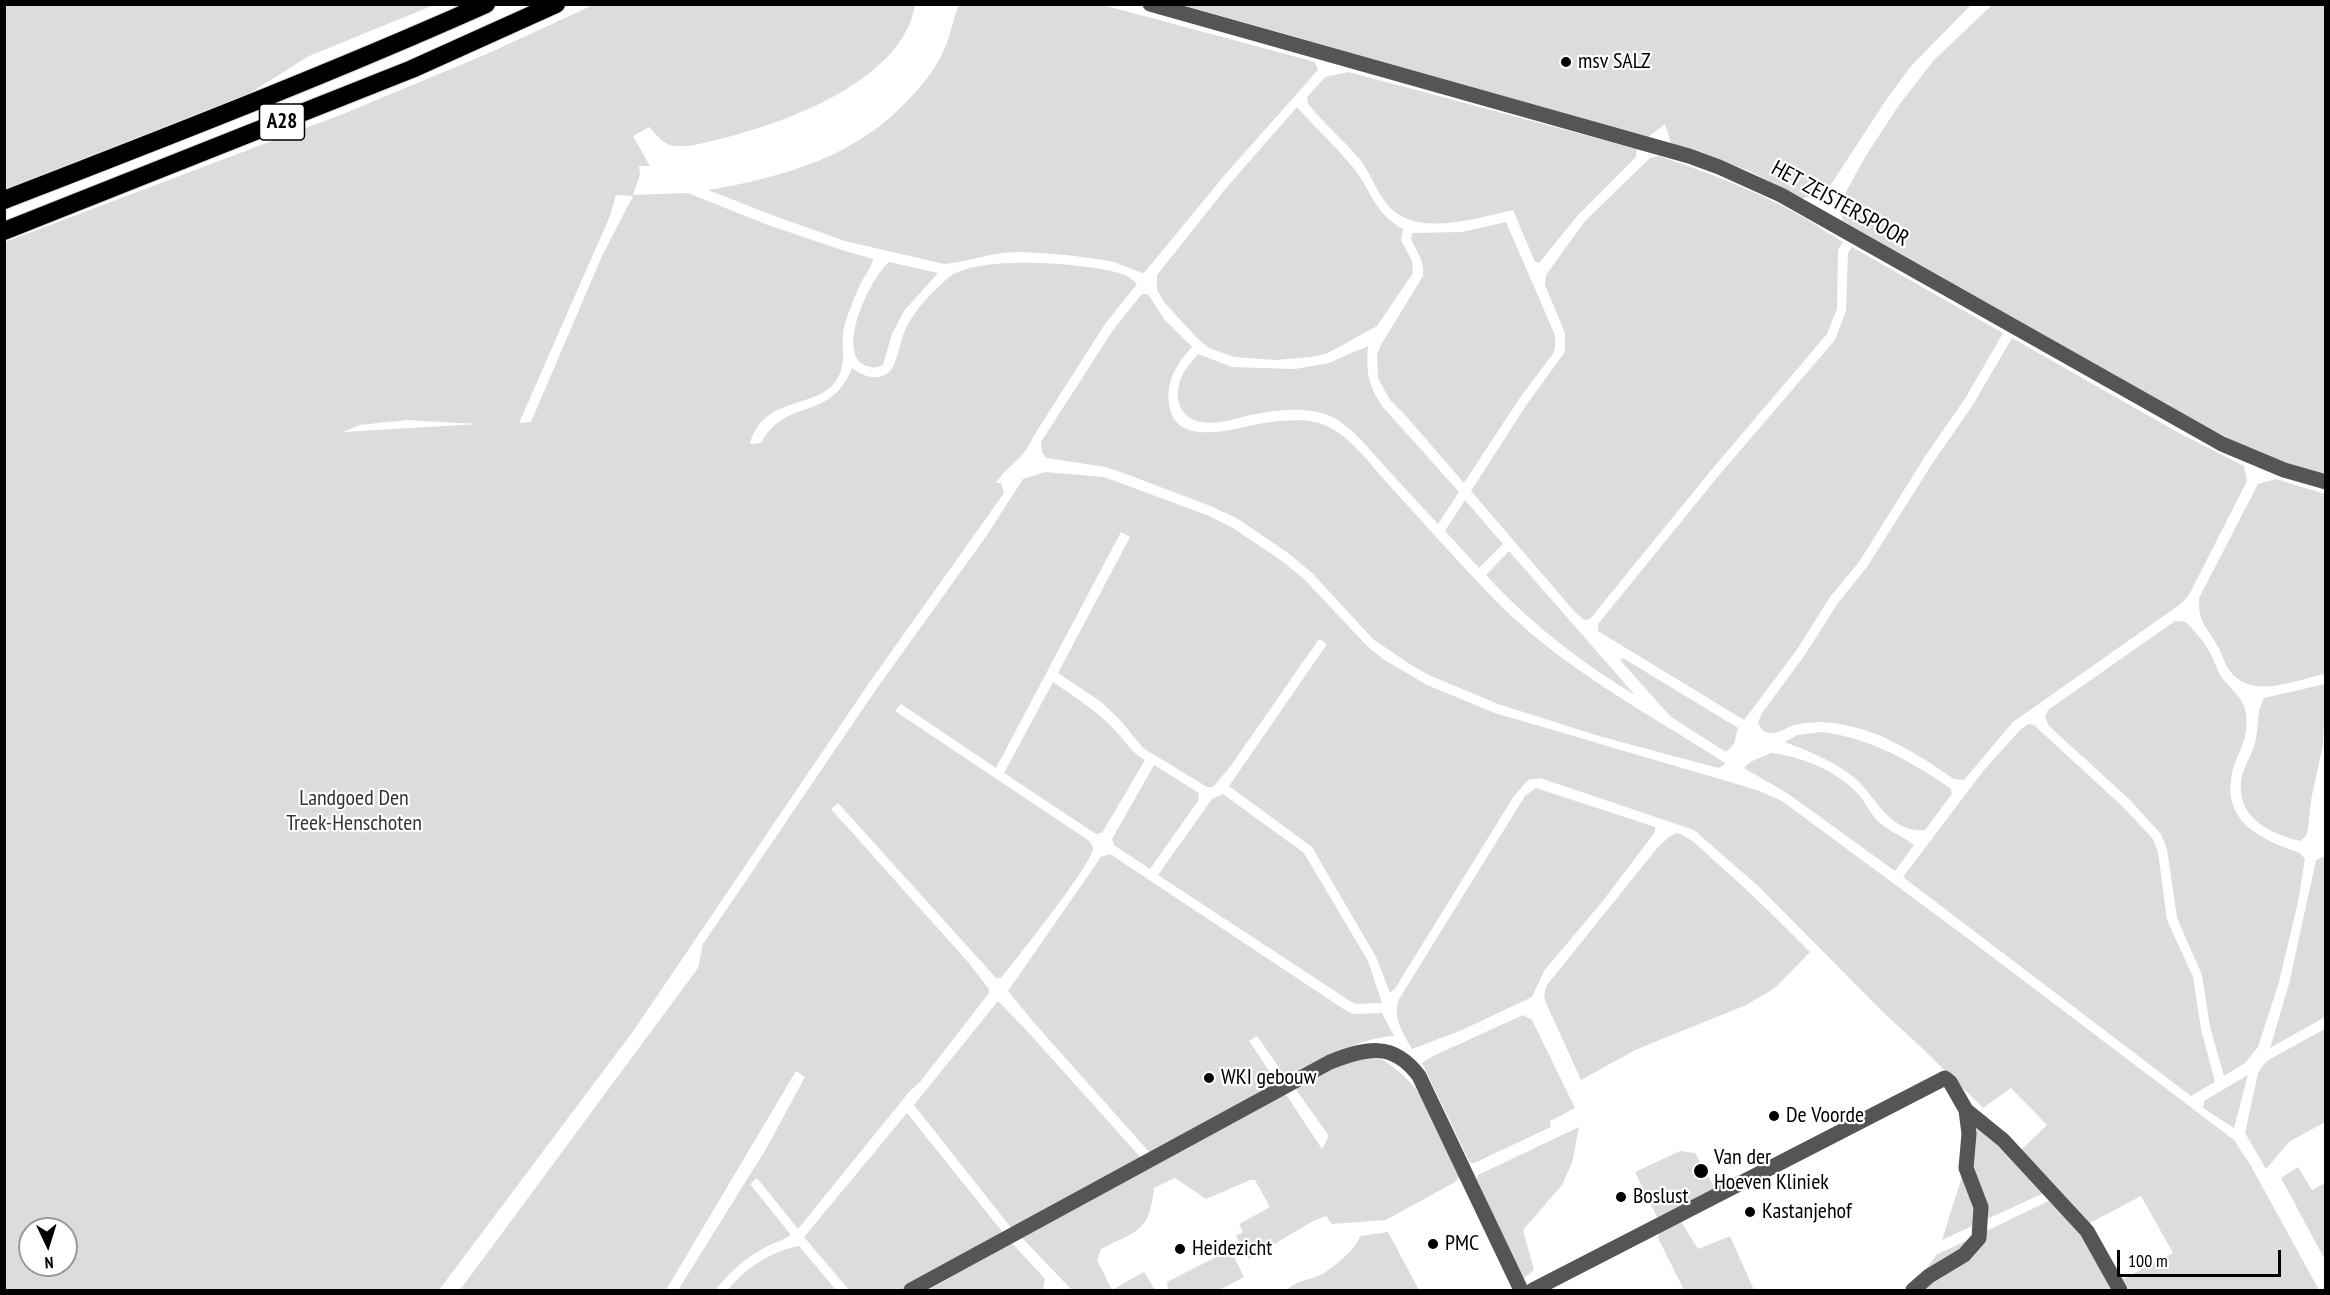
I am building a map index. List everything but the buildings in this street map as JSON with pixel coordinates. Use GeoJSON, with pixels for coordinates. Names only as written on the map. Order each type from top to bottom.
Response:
{"type":"FeatureCollection","features":[{"type":"Feature","properties":{"kind":"highway","name":"A28"},"geometry":{"type":"LineString","coordinates":[[4,200],[401,42],[486,4]]}},
{"type":"Feature","properties":{"kind":"highway","name":"A28"},"geometry":{"type":"LineString","coordinates":[[4,231],[412,69],[556,4]]}},
{"type":"Feature","properties":{"kind":"street","name":"HET ZEISTERSPOOR"},"geometry":{"type":"LineString","coordinates":[[1150,4],[1689,156],[1736,174],[1821,217],[2222,444],[2284,470],[2325,482]]}},
{"type":"Feature","properties":{"kind":"street"},"geometry":{"type":"LineString","coordinates":[[911,1290],[1330,1062],[1355,1052],[1378,1050],[1394,1054],[1409,1063],[1419,1076],[1521,1290]]}},
{"type":"Feature","properties":{"kind":"street"},"geometry":{"type":"LineString","coordinates":[[1533,1290],[1939,1079],[1947,1079],[1966,1110],[2003,1140],[2087,1231],[2120,1290]]}},
{"type":"Feature","properties":{"kind":"street"},"geometry":{"type":"LineString","coordinates":[[1913,1290],[1929,1276],[1964,1255],[1979,1238],[1981,1208],[1966,1168],[1969,1134],[1966,1110]]}},
{"type":"Feature","properties":{"kind":"green space"},"geometry":{"type":"Polygon","coordinates":[[[5,4],[434,5],[309,56],[250,93],[5,189],[5,4]]]}},
{"type":"Feature","properties":{"kind":"green space","name":"Landgoed Den Treek-Henschoten"},"geometry":{"type":"Polygon","coordinates":[[[593,5],[915,5],[906,32],[889,55],[866,76],[839,94],[809,109],[750,131],[692,145],[666,144],[649,127],[633,136],[650,166],[639,166],[640,175],[633,195],[688,193],[768,225],[873,259],[846,321],[840,375],[827,390],[777,410],[766,418],[757,428],[750,444],[761,443],[771,429],[783,419],[820,404],[832,396],[843,385],[852,368],[870,377],[880,377],[889,372],[896,359],[905,330],[914,315],[948,278],[962,270],[1006,263],[1060,264],[1122,274],[1137,284],[1105,324],[1029,445],[996,483],[1001,483],[1004,493],[867,686],[634,1030],[439,1290],[5,1290],[5,242],[343,114],[489,53],[593,5]],[[616,195],[610,216],[519,423],[531,422],[602,256],[633,196],[616,195]],[[407,420],[360,425],[343,432],[478,424],[407,420]]]}},
{"type":"Feature","properties":{"kind":"green space"},"geometry":{"type":"Polygon","coordinates":[[[959,5],[1103,5],[1315,62],[1318,70],[1223,177],[1144,273],[1109,261],[1032,252],[1001,253],[944,264],[845,241],[708,190],[737,185],[792,170],[818,161],[868,135],[911,97],[932,72],[944,50],[959,5]]]}},
{"type":"Feature","properties":{"kind":"green space"},"geometry":{"type":"Polygon","coordinates":[[[1183,5],[1971,5],[1911,66],[1832,183],[1814,197],[1802,198],[1747,170],[1671,143],[1665,124],[1648,137],[1183,5]]]}},
{"type":"Feature","properties":{"kind":"green space"},"geometry":{"type":"Polygon","coordinates":[[[1992,5],[2325,5],[2325,477],[2256,452],[2208,428],[1843,221],[1840,208],[1847,190],[1865,157],[1899,105],[1934,60],[1992,5]]]}},
{"type":"Feature","properties":{"kind":"green space"},"geometry":{"type":"Polygon","coordinates":[[[1349,72],[1637,149],[1636,157],[1578,215],[1539,263],[1535,262],[1513,210],[1464,221],[1429,223],[1413,221],[1399,215],[1387,204],[1361,161],[1308,104],[1307,97],[1325,77],[1349,72]]]}},
{"type":"Feature","properties":{"kind":"green space"},"geometry":{"type":"Polygon","coordinates":[[[1297,107],[1351,165],[1385,215],[1403,229],[1401,240],[1412,261],[1413,273],[1377,326],[1326,354],[1275,360],[1234,357],[1209,348],[1197,338],[1164,302],[1157,290],[1157,275],[1227,187],[1297,107]]]}},
{"type":"Feature","properties":{"kind":"green space"},"geometry":{"type":"Polygon","coordinates":[[[1659,156],[1759,195],[1843,242],[1838,250],[1837,309],[1827,334],[1713,468],[1590,619],[1584,620],[1471,491],[1527,404],[1565,352],[1565,333],[1545,285],[1546,275],[1585,221],[1650,158],[1659,156]]]}},
{"type":"Feature","properties":{"kind":"green space"},"geometry":{"type":"Polygon","coordinates":[[[1506,222],[1555,335],[1555,349],[1464,483],[1390,400],[1378,378],[1377,354],[1423,276],[1422,262],[1411,239],[1412,233],[1462,232],[1506,222]]]}},
{"type":"Feature","properties":{"kind":"green space"},"geometry":{"type":"Polygon","coordinates":[[[1852,247],[2003,333],[1966,397],[1924,458],[1859,562],[1830,597],[1796,651],[1744,720],[1598,631],[1598,624],[1720,474],[1835,340],[1846,311],[1848,253],[1852,247]]]}},
{"type":"Feature","properties":{"kind":"green space"},"geometry":{"type":"Polygon","coordinates":[[[889,262],[938,273],[904,311],[892,334],[883,365],[870,367],[857,358],[854,331],[865,298],[889,262]]]}},
{"type":"Feature","properties":{"kind":"green space"},"geometry":{"type":"Polygon","coordinates":[[[1142,294],[1148,294],[1164,319],[1192,347],[1177,366],[1169,387],[1169,404],[1174,419],[1184,427],[1197,432],[1301,420],[1322,424],[1337,432],[1361,453],[1473,577],[1527,630],[1608,690],[1725,763],[1723,766],[1718,768],[1599,736],[1498,704],[1431,676],[1373,639],[1312,573],[1288,553],[1238,519],[1213,507],[1106,467],[1046,458],[1042,452],[1041,442],[1113,330],[1142,294]]]}},
{"type":"Feature","properties":{"kind":"green space"},"geometry":{"type":"Polygon","coordinates":[[[2012,338],[2179,433],[2244,466],[2247,481],[2190,593],[2182,603],[2013,722],[1964,780],[1954,779],[1892,741],[1858,728],[1819,722],[1794,725],[1775,733],[1763,731],[1758,723],[1762,713],[1804,656],[1838,603],[1867,567],[1932,464],[1974,403],[2012,338]]]}},
{"type":"Feature","properties":{"kind":"green space"},"geometry":{"type":"Polygon","coordinates":[[[1368,346],[1369,378],[1382,406],[1459,492],[1438,524],[1360,439],[1336,419],[1305,410],[1282,410],[1207,423],[1186,415],[1179,403],[1178,387],[1181,379],[1198,354],[1232,367],[1295,369],[1329,363],[1368,346]]]}},
{"type":"Feature","properties":{"kind":"green space"},"geometry":{"type":"Polygon","coordinates":[[[1045,472],[1104,477],[1209,516],[1233,528],[1282,561],[1305,580],[1367,646],[1383,659],[1427,685],[1495,713],[1757,790],[1782,801],[2234,1140],[2251,1166],[2319,1290],[2129,1290],[2123,1279],[2173,1253],[2141,1196],[2088,1224],[2021,1150],[2047,1125],[2011,1088],[1983,1108],[1884,1013],[1757,885],[1694,830],[1540,778],[1528,780],[1514,796],[1396,987],[1390,993],[1376,957],[1312,847],[1229,786],[1327,644],[1319,639],[1230,767],[1213,787],[1207,787],[1143,748],[1120,720],[1100,701],[1058,673],[1130,537],[1121,532],[996,768],[901,704],[895,711],[1088,840],[1093,848],[1090,857],[1068,891],[1001,978],[996,978],[838,803],[831,809],[968,962],[989,989],[989,993],[920,1082],[909,1092],[798,1229],[757,1178],[750,1184],[791,1235],[750,1256],[731,1272],[716,1290],[678,1290],[766,1149],[805,1077],[796,1071],[666,1290],[460,1290],[698,968],[703,944],[875,691],[987,535],[1023,479],[1045,472]]]}},
{"type":"Feature","properties":{"kind":"green space"},"geometry":{"type":"Polygon","coordinates":[[[2276,479],[2325,494],[2325,674],[2288,684],[2249,685],[2229,670],[2219,648],[2201,619],[2199,598],[2258,484],[2276,479]]]}},
{"type":"Feature","properties":{"kind":"green space"},"geometry":{"type":"Polygon","coordinates":[[[1465,500],[1503,544],[1479,568],[1445,531],[1465,500]]]}},
{"type":"Feature","properties":{"kind":"green space"},"geometry":{"type":"Polygon","coordinates":[[[1509,551],[1635,695],[1594,669],[1556,640],[1486,575],[1509,551]]]}},
{"type":"Feature","properties":{"kind":"green space"},"geometry":{"type":"Polygon","coordinates":[[[2175,621],[2186,622],[2201,639],[2221,676],[2241,699],[2245,709],[2246,730],[2231,780],[2234,809],[2250,829],[2274,843],[2300,853],[2305,859],[2298,902],[2279,982],[2258,1047],[2245,1063],[2224,1076],[2210,1027],[2202,975],[2177,918],[2167,849],[2161,834],[2130,800],[2049,726],[2045,717],[2048,710],[2175,621]]]}},
{"type":"Feature","properties":{"kind":"green space"},"geometry":{"type":"Polygon","coordinates":[[[1623,658],[1738,728],[1734,744],[1726,752],[1671,717],[1620,660],[1623,658]]]}},
{"type":"Feature","properties":{"kind":"green space"},"geometry":{"type":"Polygon","coordinates":[[[1053,682],[1102,718],[1135,753],[1145,760],[1102,833],[1096,834],[1004,773],[1053,682]]]}},
{"type":"Feature","properties":{"kind":"green space"},"geometry":{"type":"Polygon","coordinates":[[[2325,684],[2323,745],[2311,800],[2308,828],[2306,836],[2300,841],[2268,829],[2250,815],[2241,795],[2241,782],[2255,743],[2264,698],[2325,684]]]}},
{"type":"Feature","properties":{"kind":"green space"},"geometry":{"type":"Polygon","coordinates":[[[2028,724],[2034,725],[2123,807],[2153,839],[2158,852],[2167,920],[2193,977],[2201,1029],[2215,1082],[2191,1096],[1903,877],[1984,770],[2028,724]]]}},
{"type":"Feature","properties":{"kind":"green space"},"geometry":{"type":"Polygon","coordinates":[[[1821,732],[1857,739],[1889,752],[1950,788],[1952,794],[1925,830],[1912,830],[1901,826],[1883,811],[1851,775],[1811,752],[1785,742],[1797,735],[1821,732]]]}},
{"type":"Feature","properties":{"kind":"green space"},"geometry":{"type":"Polygon","coordinates":[[[1771,753],[1819,766],[1841,779],[1859,795],[1879,822],[1914,845],[1895,871],[1787,793],[1744,768],[1750,762],[1771,753]]]}},
{"type":"Feature","properties":{"kind":"green space"},"geometry":{"type":"Polygon","coordinates":[[[1154,765],[1199,793],[1198,801],[1150,869],[1114,845],[1112,839],[1154,765]]]}},
{"type":"Feature","properties":{"kind":"green space"},"geometry":{"type":"Polygon","coordinates":[[[1536,788],[1655,827],[1655,832],[1602,902],[1544,971],[1532,997],[1462,1030],[1412,1049],[1398,1019],[1399,999],[1525,796],[1536,788]]]}},
{"type":"Feature","properties":{"kind":"green space"},"geometry":{"type":"Polygon","coordinates":[[[1223,794],[1304,853],[1368,961],[1382,1003],[1356,1004],[1350,1001],[1158,875],[1212,799],[1223,794]]]}},
{"type":"Feature","properties":{"kind":"green space"},"geometry":{"type":"Polygon","coordinates":[[[1677,833],[1699,846],[1810,952],[1775,988],[1746,1005],[1635,1050],[1581,1080],[1546,1003],[1544,995],[1547,985],[1658,847],[1677,833]]]}},
{"type":"Feature","properties":{"kind":"green space"},"geometry":{"type":"Polygon","coordinates":[[[1110,854],[1345,1010],[1353,1014],[1382,1013],[1394,1036],[1365,1041],[1352,1046],[1287,1079],[1257,1036],[1249,1041],[1278,1084],[1151,1154],[1008,991],[1101,857],[1110,854]]]}},
{"type":"Feature","properties":{"kind":"green space"},"geometry":{"type":"Polygon","coordinates":[[[2326,857],[2325,1017],[2270,1048],[2289,984],[2316,860],[2326,857]]]}},
{"type":"Feature","properties":{"kind":"green space"},"geometry":{"type":"Polygon","coordinates":[[[998,1001],[1142,1159],[1012,1229],[914,1105],[998,1001]]]}},
{"type":"Feature","properties":{"kind":"green space"},"geometry":{"type":"Polygon","coordinates":[[[1523,1015],[1532,1020],[1575,1108],[1550,1121],[1551,1127],[1470,1163],[1422,1063],[1523,1015]]]}},
{"type":"Feature","properties":{"kind":"green space"},"geometry":{"type":"Polygon","coordinates":[[[2325,1029],[2325,1122],[2289,1142],[2266,1169],[2245,1133],[2258,1073],[2270,1059],[2325,1029]]]}},
{"type":"Feature","properties":{"kind":"green space"},"geometry":{"type":"Polygon","coordinates":[[[1373,1055],[1404,1076],[1417,1090],[1437,1122],[1462,1174],[1455,1182],[1386,1220],[1332,1224],[1326,1216],[1315,1220],[1249,1259],[1236,1236],[1243,1232],[1239,1224],[1270,1207],[1255,1180],[1250,1180],[1206,1199],[1175,1178],[1154,1188],[1149,1214],[1140,1228],[1101,1249],[1097,1260],[1112,1290],[1072,1290],[1022,1238],[1284,1095],[1287,1096],[1322,1149],[1329,1136],[1297,1091],[1297,1087],[1345,1060],[1373,1055]]]}},
{"type":"Feature","properties":{"kind":"green space"},"geometry":{"type":"Polygon","coordinates":[[[2248,1075],[2234,1128],[2203,1108],[2204,1101],[2248,1075]]]}},
{"type":"Feature","properties":{"kind":"green space"},"geometry":{"type":"Polygon","coordinates":[[[907,1113],[1004,1234],[906,1290],[849,1290],[804,1237],[907,1113]]]}},
{"type":"Feature","properties":{"kind":"green space"},"geometry":{"type":"Polygon","coordinates":[[[1978,1119],[2046,1192],[1942,1240],[1974,1138],[1978,1119]]]}},
{"type":"Feature","properties":{"kind":"green space"},"geometry":{"type":"Polygon","coordinates":[[[1579,1127],[1572,1163],[1562,1185],[1523,1230],[1534,1270],[1522,1280],[1477,1179],[1478,1175],[1579,1127]]]}},
{"type":"Feature","properties":{"kind":"green space"},"geometry":{"type":"Polygon","coordinates":[[[1680,1151],[1695,1153],[1716,1190],[1661,1219],[1657,1217],[1635,1172],[1680,1151]]]}},
{"type":"Feature","properties":{"kind":"green space"},"geometry":{"type":"Polygon","coordinates":[[[2298,1167],[2312,1190],[2325,1183],[2325,1260],[2281,1178],[2298,1167]]]}},
{"type":"Feature","properties":{"kind":"green space"},"geometry":{"type":"Polygon","coordinates":[[[2053,1199],[2077,1225],[2116,1290],[1912,1290],[1936,1255],[2053,1199]]]}},
{"type":"Feature","properties":{"kind":"green space"},"geometry":{"type":"Polygon","coordinates":[[[1680,1220],[1698,1249],[1730,1236],[1754,1290],[1684,1290],[1658,1238],[1659,1231],[1680,1220]]]}},
{"type":"Feature","properties":{"kind":"green space"},"geometry":{"type":"Polygon","coordinates":[[[1388,1232],[1419,1290],[1287,1290],[1295,1284],[1329,1270],[1350,1251],[1360,1236],[1388,1232]]]}},
{"type":"Feature","properties":{"kind":"green space"},"geometry":{"type":"Polygon","coordinates":[[[1012,1243],[1045,1279],[1043,1290],[928,1290],[1012,1243]]]}},
{"type":"Feature","properties":{"kind":"green space"},"geometry":{"type":"Polygon","coordinates":[[[799,1246],[836,1290],[728,1290],[742,1275],[769,1256],[799,1246]]]}},
{"type":"Feature","properties":{"kind":"green space"},"geometry":{"type":"Polygon","coordinates":[[[1228,1251],[1232,1252],[1244,1277],[1219,1290],[1168,1290],[1167,1282],[1228,1251]]]}},
{"type":"Feature","properties":{"kind":"green space"},"geometry":{"type":"Polygon","coordinates":[[[1144,1272],[1155,1290],[1112,1290],[1144,1272]]]}},
{"type":"Feature","properties":{"kind":"place","name":"msv SALZ"},"geometry":{"type":"Point","coordinates":[1566,62]}},
{"type":"Feature","properties":{"kind":"place","name":"WKI gebouw"},"geometry":{"type":"Point","coordinates":[1209,1078]}},
{"type":"Feature","properties":{"kind":"place","name":"De Voorde"},"geometry":{"type":"Point","coordinates":[1774,1116]}},
{"type":"Feature","properties":{"kind":"place","name":"Van der Hoeven Kliniek"},"geometry":{"type":"Point","coordinates":[1701,1171]}},
{"type":"Feature","properties":{"kind":"place","name":"Boslust"},"geometry":{"type":"Point","coordinates":[1621,1197]}},
{"type":"Feature","properties":{"kind":"place","name":"Kastanjehof"},"geometry":{"type":"Point","coordinates":[1750,1212]}},
{"type":"Feature","properties":{"kind":"place","name":"PMC"},"geometry":{"type":"Point","coordinates":[1433,1244]}},
{"type":"Feature","properties":{"kind":"place","name":"Heidezicht"},"geometry":{"type":"Point","coordinates":[1180,1249]}}]}
